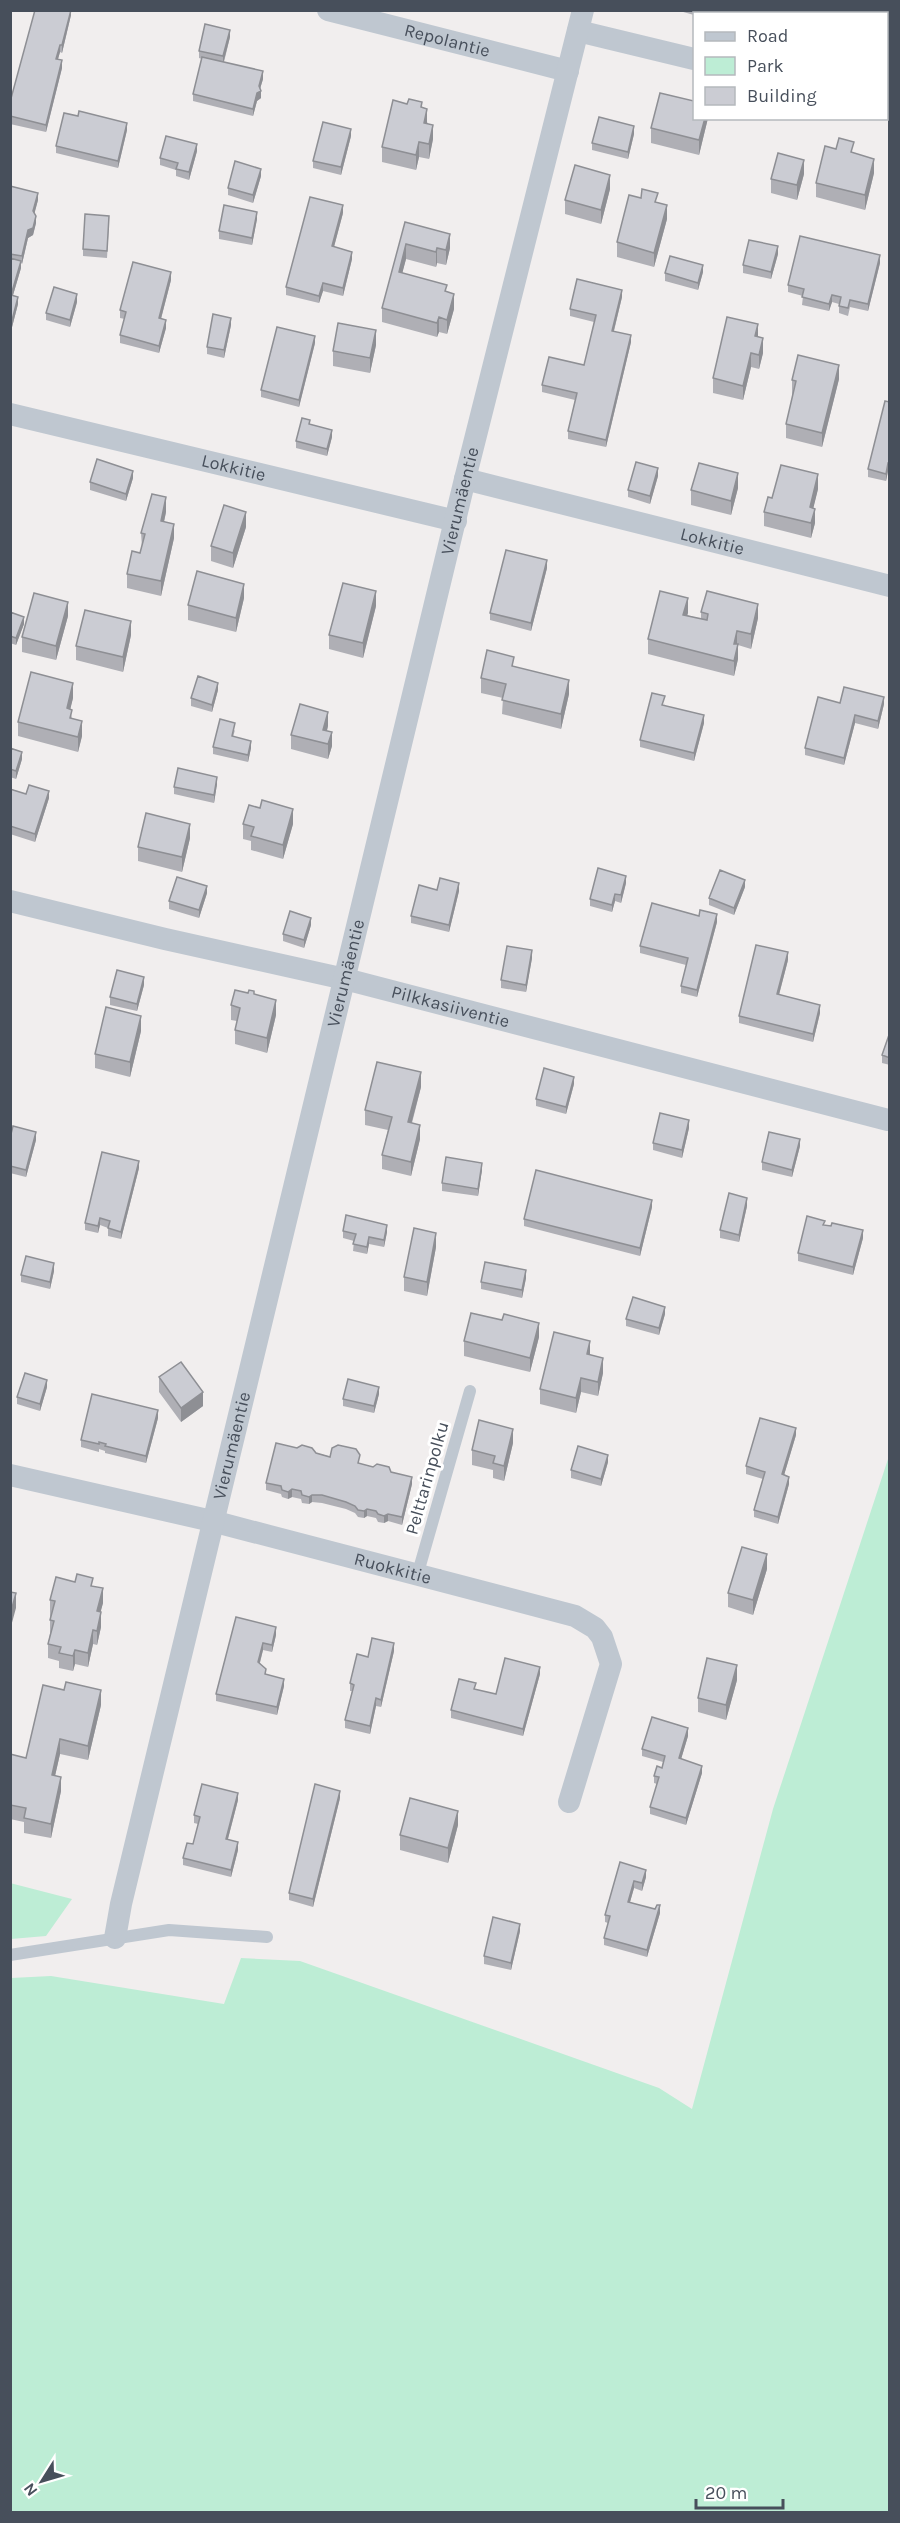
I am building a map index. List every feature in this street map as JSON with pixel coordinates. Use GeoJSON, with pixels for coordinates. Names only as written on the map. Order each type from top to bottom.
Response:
{"type":"FeatureCollection","features":[{"type":"Feature","properties":{"kind":"street","name":"Repolantie"},"geometry":{"type":"LineString","coordinates":[[328,10],[568,70]]}},
{"type":"Feature","properties":{"kind":"street","name":"Vierumäentie"},"geometry":{"type":"LineString","coordinates":[[116,1938],[121,1904],[212,1521],[465,479],[581,21]]}},
{"type":"Feature","properties":{"kind":"street"},"geometry":{"type":"LineString","coordinates":[[581,21],[693,59]]}},
{"type":"Feature","properties":{"kind":"street","name":"Lokkitie"},"geometry":{"type":"LineString","coordinates":[[10,414],[456,521]]}},
{"type":"Feature","properties":{"kind":"street","name":"Lokkitie"},"geometry":{"type":"LineString","coordinates":[[465,479],[890,586]]}},
{"type":"Feature","properties":{"kind":"street","name":"Pilkkasiiventie"},"geometry":{"type":"LineString","coordinates":[[10,901],[165,939],[345,979],[888,1120]]}},
{"type":"Feature","properties":{"kind":"street","name":"Ruokkitie"},"geometry":{"type":"LineString","coordinates":[[10,1475],[212,1521],[575,1616],[595,1628],[602,1637],[611,1664],[569,1802]]}},
{"type":"Feature","properties":{"kind":"lane","name":"Pelttarinpolku"},"geometry":{"type":"LineString","coordinates":[[417,1575],[470,1391]]}},
{"type":"Feature","properties":{"kind":"lane"},"geometry":{"type":"LineString","coordinates":[[10,1955],[169,1930],[267,1937]]}},
{"type":"Feature","properties":{"kind":"green space"},"geometry":{"type":"Polygon","coordinates":[[[889,1456],[889,2512],[11,2512],[11,1978],[51,1976],[224,2004],[241,1958],[300,1961],[659,2088],[692,2109],[773,1809],[889,1456]]]}},
{"type":"Feature","properties":{"kind":"green space"},"geometry":{"type":"Polygon","coordinates":[[[10,1883],[72,1899],[46,1936],[11,1939],[10,1883]]]}},
{"type":"Feature","properties":{"kind":"building"},"geometry":{"type":"Polygon","coordinates":[[[35,10],[71,10],[56,59],[62,60],[46,125],[10,116],[10,102],[35,10]]]}},
{"type":"Feature","properties":{"kind":"building"},"geometry":{"type":"Polygon","coordinates":[[[744,10],[757,10],[762,12],[744,12],[744,10]]]}},
{"type":"Feature","properties":{"kind":"building"},"geometry":{"type":"Polygon","coordinates":[[[842,10],[890,10],[888,32],[888,12],[842,12],[842,10]]]}},
{"type":"Feature","properties":{"kind":"building"},"geometry":{"type":"Polygon","coordinates":[[[205,24],[230,30],[223,56],[199,51],[205,24]]]}},
{"type":"Feature","properties":{"kind":"building"},"geometry":{"type":"Polygon","coordinates":[[[202,57],[263,71],[259,86],[261,91],[257,93],[253,109],[193,94],[202,57]]]}},
{"type":"Feature","properties":{"kind":"building"},"geometry":{"type":"Polygon","coordinates":[[[660,93],[693,101],[693,120],[704,120],[699,140],[651,128],[660,93]]]}},
{"type":"Feature","properties":{"kind":"building"},"geometry":{"type":"Polygon","coordinates":[[[409,99],[422,102],[421,107],[427,109],[424,123],[433,125],[429,144],[419,142],[416,155],[382,147],[393,100],[407,104],[409,99]]]}},
{"type":"Feature","properties":{"kind":"building"},"geometry":{"type":"Polygon","coordinates":[[[79,111],[127,123],[118,161],[56,146],[64,113],[78,116],[79,111]]]}},
{"type":"Feature","properties":{"kind":"building"},"geometry":{"type":"Polygon","coordinates":[[[599,117],[634,126],[628,152],[592,143],[599,117]]]}},
{"type":"Feature","properties":{"kind":"building"},"geometry":{"type":"Polygon","coordinates":[[[323,122],[351,129],[341,167],[313,161],[323,122]]]}},
{"type":"Feature","properties":{"kind":"building"},"geometry":{"type":"Polygon","coordinates":[[[166,136],[197,144],[189,172],[176,169],[178,163],[160,158],[166,136]]]}},
{"type":"Feature","properties":{"kind":"building"},"geometry":{"type":"Polygon","coordinates":[[[839,138],[854,142],[851,152],[874,159],[865,195],[816,183],[825,146],[836,149],[839,138]]]}},
{"type":"Feature","properties":{"kind":"building"},"geometry":{"type":"Polygon","coordinates":[[[778,153],[804,160],[797,185],[771,179],[778,153]]]}},
{"type":"Feature","properties":{"kind":"building"},"geometry":{"type":"Polygon","coordinates":[[[235,161],[261,169],[253,195],[228,188],[235,161]]]}},
{"type":"Feature","properties":{"kind":"building"},"geometry":{"type":"Polygon","coordinates":[[[575,165],[610,175],[601,210],[565,200],[575,165]]]}},
{"type":"Feature","properties":{"kind":"building"},"geometry":{"type":"Polygon","coordinates":[[[10,186],[38,193],[33,211],[36,216],[33,228],[28,230],[22,256],[10,254],[10,186]]]}},
{"type":"Feature","properties":{"kind":"building"},"geometry":{"type":"Polygon","coordinates":[[[642,189],[658,193],[655,202],[667,205],[654,253],[617,242],[629,195],[641,198],[642,189]]]}},
{"type":"Feature","properties":{"kind":"building"},"geometry":{"type":"Polygon","coordinates":[[[310,197],[343,205],[332,246],[352,252],[343,288],[323,283],[319,296],[286,287],[310,197]]]}},
{"type":"Feature","properties":{"kind":"building"},"geometry":{"type":"Polygon","coordinates":[[[224,205],[257,212],[252,238],[219,231],[224,205]]]}},
{"type":"Feature","properties":{"kind":"building"},"geometry":{"type":"Polygon","coordinates":[[[85,214],[109,216],[107,251],[83,249],[85,214]]]}},
{"type":"Feature","properties":{"kind":"building"},"geometry":{"type":"Polygon","coordinates":[[[405,222],[450,234],[446,250],[437,248],[436,252],[406,244],[399,272],[447,285],[445,291],[454,294],[447,320],[439,317],[437,323],[382,308],[405,222]]]}},
{"type":"Feature","properties":{"kind":"building"},"geometry":{"type":"Polygon","coordinates":[[[800,236],[880,255],[868,304],[850,300],[848,308],[839,306],[841,297],[832,295],[829,304],[802,297],[804,289],[788,285],[800,236]]]}},
{"type":"Feature","properties":{"kind":"building"},"geometry":{"type":"Polygon","coordinates":[[[749,240],[778,246],[771,272],[743,265],[749,240]]]}},
{"type":"Feature","properties":{"kind":"building"},"geometry":{"type":"Polygon","coordinates":[[[670,256],[703,265],[698,283],[665,273],[670,256]]]}},
{"type":"Feature","properties":{"kind":"building"},"geometry":{"type":"Polygon","coordinates":[[[10,258],[21,261],[11,295],[18,297],[11,324],[10,258]]]}},
{"type":"Feature","properties":{"kind":"building"},"geometry":{"type":"Polygon","coordinates":[[[133,262],[171,272],[159,318],[166,320],[159,346],[120,335],[126,312],[120,310],[133,262]]]}},
{"type":"Feature","properties":{"kind":"building"},"geometry":{"type":"Polygon","coordinates":[[[577,279],[622,290],[612,331],[631,335],[606,440],[568,431],[577,393],[542,385],[549,357],[584,365],[596,315],[570,309],[577,279]]]}},
{"type":"Feature","properties":{"kind":"building"},"geometry":{"type":"Polygon","coordinates":[[[54,287],[77,294],[70,320],[46,313],[54,287]]]}},
{"type":"Feature","properties":{"kind":"building"},"geometry":{"type":"Polygon","coordinates":[[[213,314],[231,318],[224,350],[207,347],[213,314]]]}},
{"type":"Feature","properties":{"kind":"building"},"geometry":{"type":"Polygon","coordinates":[[[727,317],[758,324],[755,336],[763,338],[759,355],[751,353],[743,386],[713,378],[727,317]]]}},
{"type":"Feature","properties":{"kind":"building"},"geometry":{"type":"Polygon","coordinates":[[[338,323],[376,330],[370,358],[333,351],[338,323]]]}},
{"type":"Feature","properties":{"kind":"building"},"geometry":{"type":"Polygon","coordinates":[[[277,327],[315,336],[299,400],[261,390],[277,327]]]}},
{"type":"Feature","properties":{"kind":"building"},"geometry":{"type":"Polygon","coordinates":[[[798,355],[839,365],[822,433],[786,424],[796,381],[792,380],[798,355]]]}},
{"type":"Feature","properties":{"kind":"building"},"geometry":{"type":"Polygon","coordinates":[[[885,401],[890,402],[890,464],[888,463],[886,474],[868,469],[885,401]]]}},
{"type":"Feature","properties":{"kind":"building"},"geometry":{"type":"Polygon","coordinates":[[[302,418],[310,420],[309,424],[332,430],[327,449],[296,441],[302,418]]]}},
{"type":"Feature","properties":{"kind":"building"},"geometry":{"type":"Polygon","coordinates":[[[97,459],[133,471],[126,494],[90,482],[97,459]]]}},
{"type":"Feature","properties":{"kind":"building"},"geometry":{"type":"Polygon","coordinates":[[[636,462],[658,468],[650,496],[628,490],[636,462]]]}},
{"type":"Feature","properties":{"kind":"building"},"geometry":{"type":"Polygon","coordinates":[[[699,463],[738,473],[731,501],[691,490],[699,463]]]}},
{"type":"Feature","properties":{"kind":"building"},"geometry":{"type":"Polygon","coordinates":[[[781,465],[818,474],[810,507],[815,509],[811,523],[764,512],[768,497],[772,498],[781,465]]]}},
{"type":"Feature","properties":{"kind":"building"},"geometry":{"type":"Polygon","coordinates":[[[152,494],[166,497],[161,521],[174,524],[161,581],[127,574],[132,551],[140,553],[145,534],[141,533],[152,494]]]}},
{"type":"Feature","properties":{"kind":"building"},"geometry":{"type":"Polygon","coordinates":[[[224,505],[246,512],[233,553],[211,546],[224,505]]]}},
{"type":"Feature","properties":{"kind":"building"},"geometry":{"type":"Polygon","coordinates":[[[506,550],[547,560],[531,623],[490,613],[506,550]]]}},
{"type":"Feature","properties":{"kind":"building"},"geometry":{"type":"Polygon","coordinates":[[[197,571],[244,584],[236,618],[188,605],[197,571]]]}},
{"type":"Feature","properties":{"kind":"building"},"geometry":{"type":"Polygon","coordinates":[[[343,583],[376,591],[363,643],[329,635],[343,583]]]}},
{"type":"Feature","properties":{"kind":"building"},"geometry":{"type":"Polygon","coordinates":[[[660,591],[688,598],[683,615],[707,620],[708,614],[701,612],[707,591],[758,604],[751,634],[737,631],[734,644],[738,644],[734,661],[648,639],[660,591]]]}},
{"type":"Feature","properties":{"kind":"building"},"geometry":{"type":"Polygon","coordinates":[[[34,593],[68,602],[56,646],[22,637],[34,593]]]}},
{"type":"Feature","properties":{"kind":"building"},"geometry":{"type":"Polygon","coordinates":[[[85,610],[131,621],[123,657],[76,646],[85,610]]]}},
{"type":"Feature","properties":{"kind":"building"},"geometry":{"type":"Polygon","coordinates":[[[10,612],[24,617],[16,638],[10,636],[10,612]]]}},
{"type":"Feature","properties":{"kind":"building"},"geometry":{"type":"Polygon","coordinates":[[[487,650],[514,657],[512,666],[569,680],[561,714],[502,700],[506,684],[481,678],[487,650]]]}},
{"type":"Feature","properties":{"kind":"building"},"geometry":{"type":"Polygon","coordinates":[[[31,672],[73,683],[67,708],[72,710],[70,718],[82,721],[78,737],[18,722],[31,672]]]}},
{"type":"Feature","properties":{"kind":"building"},"geometry":{"type":"Polygon","coordinates":[[[198,676],[218,683],[212,705],[191,698],[198,676]]]}},
{"type":"Feature","properties":{"kind":"building"},"geometry":{"type":"Polygon","coordinates":[[[844,687],[884,697],[878,721],[855,715],[844,758],[805,748],[818,697],[840,703],[844,687]]]}},
{"type":"Feature","properties":{"kind":"building"},"geometry":{"type":"Polygon","coordinates":[[[652,693],[665,696],[662,705],[704,715],[694,753],[640,740],[652,693]]]}},
{"type":"Feature","properties":{"kind":"building"},"geometry":{"type":"Polygon","coordinates":[[[300,704],[328,712],[323,730],[332,732],[328,744],[291,735],[300,704]]]}},
{"type":"Feature","properties":{"kind":"building"},"geometry":{"type":"Polygon","coordinates":[[[220,719],[235,723],[232,736],[251,741],[248,755],[213,747],[220,719]]]}},
{"type":"Feature","properties":{"kind":"building"},"geometry":{"type":"Polygon","coordinates":[[[10,748],[22,752],[16,771],[10,769],[10,748]]]}},
{"type":"Feature","properties":{"kind":"building"},"geometry":{"type":"Polygon","coordinates":[[[178,768],[217,777],[214,795],[174,787],[178,768]]]}},
{"type":"Feature","properties":{"kind":"building"},"geometry":{"type":"Polygon","coordinates":[[[29,785],[49,791],[35,834],[10,826],[10,789],[26,794],[29,785]]]}},
{"type":"Feature","properties":{"kind":"building"},"geometry":{"type":"Polygon","coordinates":[[[262,800],[293,809],[283,845],[251,836],[254,827],[243,824],[249,805],[260,808],[262,800]]]}},
{"type":"Feature","properties":{"kind":"building"},"geometry":{"type":"Polygon","coordinates":[[[146,813],[190,824],[182,857],[138,847],[146,813]]]}},
{"type":"Feature","properties":{"kind":"building"},"geometry":{"type":"Polygon","coordinates":[[[598,868],[626,876],[621,895],[615,894],[612,905],[590,899],[598,868]]]}},
{"type":"Feature","properties":{"kind":"building"},"geometry":{"type":"Polygon","coordinates":[[[720,870],[745,880],[734,908],[709,898],[720,870]]]}},
{"type":"Feature","properties":{"kind":"building"},"geometry":{"type":"Polygon","coordinates":[[[177,877],[207,886],[199,910],[169,901],[177,877]]]}},
{"type":"Feature","properties":{"kind":"building"},"geometry":{"type":"Polygon","coordinates":[[[440,878],[459,883],[449,925],[411,916],[419,885],[437,890],[440,878]]]}},
{"type":"Feature","properties":{"kind":"building"},"geometry":{"type":"Polygon","coordinates":[[[652,903],[699,916],[700,910],[717,914],[697,990],[681,986],[688,958],[640,946],[652,903]]]}},
{"type":"Feature","properties":{"kind":"building"},"geometry":{"type":"Polygon","coordinates":[[[290,911],[311,918],[304,940],[283,934],[290,911]]]}},
{"type":"Feature","properties":{"kind":"building"},"geometry":{"type":"Polygon","coordinates":[[[756,945],[788,952],[777,994],[820,1005],[813,1034],[739,1016],[756,945]]]}},
{"type":"Feature","properties":{"kind":"building"},"geometry":{"type":"Polygon","coordinates":[[[507,946],[532,950],[526,985],[501,980],[507,946]]]}},
{"type":"Feature","properties":{"kind":"building"},"geometry":{"type":"Polygon","coordinates":[[[117,970],[144,977],[137,1004],[110,997],[117,970]]]}},
{"type":"Feature","properties":{"kind":"building"},"geometry":{"type":"Polygon","coordinates":[[[235,990],[248,993],[249,990],[254,991],[254,994],[276,1000],[267,1038],[235,1030],[240,1008],[231,1005],[235,990]]]}},
{"type":"Feature","properties":{"kind":"building"},"geometry":{"type":"Polygon","coordinates":[[[106,1007],[141,1016],[130,1062],[95,1054],[106,1007]]]}},
{"type":"Feature","properties":{"kind":"building"},"geometry":{"type":"Polygon","coordinates":[[[890,1032],[890,1058],[882,1055],[890,1032]]]}},
{"type":"Feature","properties":{"kind":"building"},"geometry":{"type":"Polygon","coordinates":[[[377,1062],[421,1072],[408,1122],[420,1125],[411,1162],[382,1155],[392,1117],[365,1110],[377,1062]]]}},
{"type":"Feature","properties":{"kind":"building"},"geometry":{"type":"Polygon","coordinates":[[[544,1068],[574,1077],[566,1107],[536,1099],[544,1068]]]}},
{"type":"Feature","properties":{"kind":"building"},"geometry":{"type":"Polygon","coordinates":[[[660,1113],[689,1120],[682,1150],[653,1143],[660,1113]]]}},
{"type":"Feature","properties":{"kind":"building"},"geometry":{"type":"Polygon","coordinates":[[[13,1126],[36,1132],[26,1170],[10,1166],[10,1138],[13,1126]]]}},
{"type":"Feature","properties":{"kind":"building"},"geometry":{"type":"Polygon","coordinates":[[[769,1132],[800,1139],[792,1170],[762,1162],[769,1132]]]}},
{"type":"Feature","properties":{"kind":"building"},"geometry":{"type":"Polygon","coordinates":[[[102,1152],[139,1161],[121,1232],[108,1228],[110,1221],[100,1218],[98,1226],[85,1223],[102,1152]]]}},
{"type":"Feature","properties":{"kind":"building"},"geometry":{"type":"Polygon","coordinates":[[[446,1157],[482,1163],[478,1189],[442,1183],[446,1157]]]}},
{"type":"Feature","properties":{"kind":"building"},"geometry":{"type":"Polygon","coordinates":[[[536,1170],[652,1200],[640,1248],[524,1219],[536,1170]]]}},
{"type":"Feature","properties":{"kind":"building"},"geometry":{"type":"Polygon","coordinates":[[[729,1193],[747,1198],[739,1235],[720,1230],[729,1193]]]}},
{"type":"Feature","properties":{"kind":"building"},"geometry":{"type":"Polygon","coordinates":[[[346,1215],[387,1225],[384,1240],[369,1237],[367,1247],[353,1244],[356,1234],[343,1231],[346,1215]]]}},
{"type":"Feature","properties":{"kind":"building"},"geometry":{"type":"Polygon","coordinates":[[[807,1216],[825,1221],[823,1225],[831,1226],[832,1223],[863,1230],[853,1267],[798,1253],[807,1216]]]}},
{"type":"Feature","properties":{"kind":"building"},"geometry":{"type":"Polygon","coordinates":[[[414,1228],[436,1233],[427,1282],[404,1277],[414,1228]]]}},
{"type":"Feature","properties":{"kind":"building"},"geometry":{"type":"Polygon","coordinates":[[[26,1256],[54,1263],[50,1282],[21,1275],[26,1256]]]}},
{"type":"Feature","properties":{"kind":"building"},"geometry":{"type":"Polygon","coordinates":[[[485,1262],[526,1270],[522,1290],[481,1282],[485,1262]]]}},
{"type":"Feature","properties":{"kind":"building"},"geometry":{"type":"Polygon","coordinates":[[[633,1297],[665,1307],[659,1328],[626,1319],[633,1297]]]}},
{"type":"Feature","properties":{"kind":"building"},"geometry":{"type":"Polygon","coordinates":[[[471,1313],[502,1320],[504,1314],[539,1323],[530,1358],[464,1341],[471,1313]]]}},
{"type":"Feature","properties":{"kind":"building"},"geometry":{"type":"Polygon","coordinates":[[[554,1332],[590,1341],[587,1354],[603,1358],[598,1382],[581,1378],[576,1398],[540,1389],[554,1332]]]}},
{"type":"Feature","properties":{"kind":"building"},"geometry":{"type":"Polygon","coordinates":[[[181,1362],[203,1392],[181,1408],[159,1377],[181,1362]]]}},
{"type":"Feature","properties":{"kind":"building"},"geometry":{"type":"Polygon","coordinates":[[[25,1373],[47,1380],[40,1404],[17,1397],[25,1373]]]}},
{"type":"Feature","properties":{"kind":"building"},"geometry":{"type":"Polygon","coordinates":[[[348,1379],[379,1387],[374,1406],[343,1399],[348,1379]]]}},
{"type":"Feature","properties":{"kind":"building"},"geometry":{"type":"Polygon","coordinates":[[[92,1394],[158,1410],[146,1456],[105,1446],[106,1444],[99,1442],[99,1444],[81,1440],[92,1394]]]}},
{"type":"Feature","properties":{"kind":"building"},"geometry":{"type":"Polygon","coordinates":[[[760,1418],[796,1428],[782,1474],[789,1477],[778,1517],[754,1510],[765,1472],[746,1466],[760,1418]]]}},
{"type":"Feature","properties":{"kind":"building"},"geometry":{"type":"Polygon","coordinates":[[[479,1420],[513,1429],[504,1466],[493,1463],[495,1456],[472,1450],[479,1420]]]}},
{"type":"Feature","properties":{"kind":"building"},"geometry":{"type":"Polygon","coordinates":[[[276,1443],[297,1448],[302,1445],[312,1448],[316,1453],[330,1457],[332,1448],[338,1445],[356,1449],[360,1455],[358,1463],[373,1467],[377,1464],[389,1467],[391,1472],[412,1477],[402,1517],[388,1514],[384,1516],[367,1509],[358,1510],[346,1502],[322,1495],[309,1497],[302,1495],[301,1491],[292,1489],[288,1492],[282,1490],[281,1486],[266,1483],[276,1443]]]}},
{"type":"Feature","properties":{"kind":"building"},"geometry":{"type":"Polygon","coordinates":[[[578,1446],[608,1455],[601,1479],[571,1470],[578,1446]]]}},
{"type":"Feature","properties":{"kind":"building"},"geometry":{"type":"Polygon","coordinates":[[[742,1547],[767,1554],[753,1600],[728,1593],[742,1547]]]}},
{"type":"Feature","properties":{"kind":"building"},"geometry":{"type":"Polygon","coordinates":[[[77,1574],[93,1578],[91,1586],[103,1588],[97,1611],[101,1612],[97,1631],[93,1630],[88,1653],[75,1650],[73,1656],[59,1653],[61,1647],[48,1644],[54,1621],[50,1620],[55,1601],[50,1600],[56,1577],[75,1582],[77,1574]]]}},
{"type":"Feature","properties":{"kind":"building"},"geometry":{"type":"Polygon","coordinates":[[[10,1592],[16,1593],[10,1615],[10,1592]]]}},
{"type":"Feature","properties":{"kind":"building"},"geometry":{"type":"Polygon","coordinates":[[[236,1617],[276,1627],[272,1645],[263,1643],[258,1662],[266,1669],[265,1674],[284,1679],[277,1707],[216,1694],[236,1617]]]}},
{"type":"Feature","properties":{"kind":"building"},"geometry":{"type":"Polygon","coordinates":[[[372,1638],[394,1643],[381,1700],[376,1698],[370,1726],[345,1720],[354,1685],[350,1683],[357,1654],[368,1657],[372,1638]]]}},
{"type":"Feature","properties":{"kind":"building"},"geometry":{"type":"Polygon","coordinates":[[[505,1658],[540,1667],[523,1729],[451,1710],[459,1679],[476,1683],[474,1689],[496,1694],[505,1658]]]}},
{"type":"Feature","properties":{"kind":"building"},"geometry":{"type":"Polygon","coordinates":[[[707,1658],[737,1665],[726,1705],[698,1698],[707,1658]]]}},
{"type":"Feature","properties":{"kind":"building"},"geometry":{"type":"Polygon","coordinates":[[[66,1682],[101,1690],[88,1746],[60,1739],[52,1775],[61,1777],[51,1824],[24,1818],[26,1808],[10,1805],[10,1754],[26,1758],[43,1685],[64,1690],[66,1682]]]}},
{"type":"Feature","properties":{"kind":"building"},"geometry":{"type":"Polygon","coordinates":[[[652,1717],[688,1728],[679,1758],[702,1766],[686,1818],[650,1807],[659,1777],[654,1776],[657,1766],[662,1768],[665,1756],[642,1749],[652,1717]]]}},
{"type":"Feature","properties":{"kind":"building"},"geometry":{"type":"Polygon","coordinates":[[[202,1784],[238,1793],[226,1839],[238,1842],[231,1870],[183,1858],[187,1843],[193,1844],[200,1817],[194,1815],[202,1784]]]}},
{"type":"Feature","properties":{"kind":"building"},"geometry":{"type":"Polygon","coordinates":[[[315,1784],[340,1791],[313,1899],[289,1893],[315,1784]]]}},
{"type":"Feature","properties":{"kind":"building"},"geometry":{"type":"Polygon","coordinates":[[[410,1798],[458,1811],[448,1848],[400,1835],[410,1798]]]}},
{"type":"Feature","properties":{"kind":"building"},"geometry":{"type":"Polygon","coordinates":[[[620,1862],[646,1870],[642,1883],[634,1881],[628,1902],[655,1909],[657,1905],[660,1905],[647,1950],[604,1938],[610,1916],[605,1915],[620,1862]]]}},
{"type":"Feature","properties":{"kind":"building"},"geometry":{"type":"Polygon","coordinates":[[[493,1917],[520,1924],[511,1963],[484,1956],[493,1917]]]}}]}
